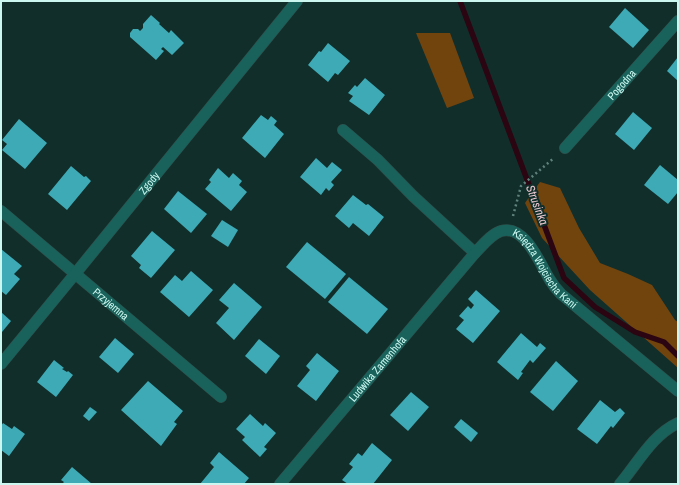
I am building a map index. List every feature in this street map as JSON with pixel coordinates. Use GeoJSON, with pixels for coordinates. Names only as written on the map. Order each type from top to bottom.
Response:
{"type":"FeatureCollection","features":[{"type":"Feature","properties":{"kind":"street","name":"Zgody"},"geometry":{"type":"LineString","coordinates":[[1,364],[297,1]]}},
{"type":"Feature","properties":{"kind":"street","name":"Pogodna"},"geometry":{"type":"LineString","coordinates":[[565,148],[678,20]]}},
{"type":"Feature","properties":{"kind":"street"},"geometry":{"type":"LineString","coordinates":[[343,130],[378,160],[413,196],[476,253]]}},
{"type":"Feature","properties":{"kind":"street","name":"Przyjemna"},"geometry":{"type":"LineString","coordinates":[[1,211],[221,397]]}},
{"type":"Feature","properties":{"kind":"street","name":"Księdza Wojciecha Kani"},"geometry":{"type":"LineString","coordinates":[[476,253],[494,234],[501,231],[509,231],[517,234],[531,246],[551,282],[561,294],[678,391]]}},
{"type":"Feature","properties":{"kind":"street","name":"Ludwika Zamenhofa"},"geometry":{"type":"LineString","coordinates":[[280,484],[476,253]]}},
{"type":"Feature","properties":{"kind":"street"},"geometry":{"type":"LineString","coordinates":[[620,484],[657,437],[668,428],[678,423]]}},
{"type":"Feature","properties":{"kind":"path"},"geometry":{"type":"LineString","coordinates":[[509,231],[521,186],[565,148]]}},
{"type":"Feature","properties":{"kind":"shaded area"},"geometry":{"type":"Polygon","coordinates":[[[416,33],[450,33],[474,98],[447,108],[416,33]]]}},
{"type":"Feature","properties":{"kind":"shaded area"},"geometry":{"type":"Polygon","coordinates":[[[540,182],[560,188],[579,228],[600,263],[652,285],[675,320],[678,322],[678,368],[590,290],[542,238],[525,203],[540,182]]]}},
{"type":"Feature","properties":{"kind":"building"},"geometry":{"type":"Polygon","coordinates":[[[625,8],[649,30],[633,48],[609,27],[625,8]]]}},
{"type":"Feature","properties":{"kind":"building"},"geometry":{"type":"Polygon","coordinates":[[[151,15],[169,33],[171,30],[184,43],[172,55],[163,47],[161,49],[164,51],[156,60],[130,37],[130,33],[133,29],[138,29],[140,31],[143,28],[143,24],[151,15]]]}},
{"type":"Feature","properties":{"kind":"building"},"geometry":{"type":"Polygon","coordinates":[[[328,43],[350,61],[338,75],[335,73],[328,82],[308,65],[319,51],[321,52],[328,43]]]}},
{"type":"Feature","properties":{"kind":"building"},"geometry":{"type":"Polygon","coordinates":[[[678,57],[678,81],[667,71],[678,57]]]}},
{"type":"Feature","properties":{"kind":"building"},"geometry":{"type":"Polygon","coordinates":[[[365,78],[385,95],[369,115],[349,101],[353,96],[348,93],[355,85],[357,87],[365,78]]]}},
{"type":"Feature","properties":{"kind":"building"},"geometry":{"type":"Polygon","coordinates":[[[633,112],[652,128],[634,150],[615,134],[633,112]]]}},
{"type":"Feature","properties":{"kind":"building"},"geometry":{"type":"Polygon","coordinates":[[[261,115],[268,120],[271,116],[277,121],[274,125],[284,134],[265,158],[242,138],[261,115]]]}},
{"type":"Feature","properties":{"kind":"building"},"geometry":{"type":"Polygon","coordinates":[[[19,119],[47,143],[25,169],[2,150],[7,144],[2,140],[19,119]]]}},
{"type":"Feature","properties":{"kind":"building"},"geometry":{"type":"Polygon","coordinates":[[[316,158],[327,168],[332,162],[342,170],[331,182],[334,185],[329,191],[326,188],[321,195],[300,177],[316,158]]]}},
{"type":"Feature","properties":{"kind":"building"},"geometry":{"type":"Polygon","coordinates":[[[660,165],[678,180],[678,192],[668,204],[644,185],[660,165]]]}},
{"type":"Feature","properties":{"kind":"building"},"geometry":{"type":"Polygon","coordinates":[[[71,166],[91,181],[67,210],[48,194],[71,166]]]}},
{"type":"Feature","properties":{"kind":"building"},"geometry":{"type":"Polygon","coordinates":[[[218,168],[229,178],[233,173],[242,181],[239,185],[247,192],[231,211],[205,189],[211,182],[209,180],[218,168]]]}},
{"type":"Feature","properties":{"kind":"building"},"geometry":{"type":"Polygon","coordinates":[[[178,191],[207,214],[191,233],[164,209],[178,191]]]}},
{"type":"Feature","properties":{"kind":"building"},"geometry":{"type":"Polygon","coordinates":[[[353,195],[366,205],[368,204],[384,217],[369,236],[353,223],[349,228],[335,216],[353,195]]]}},
{"type":"Feature","properties":{"kind":"building"},"geometry":{"type":"Polygon","coordinates":[[[222,220],[238,230],[228,247],[211,236],[222,220]]]}},
{"type":"Feature","properties":{"kind":"building"},"geometry":{"type":"Polygon","coordinates":[[[152,231],[175,250],[151,278],[139,268],[141,265],[131,256],[152,231]]]}},
{"type":"Feature","properties":{"kind":"building"},"geometry":{"type":"Polygon","coordinates":[[[307,242],[346,274],[325,299],[286,267],[307,242]]]}},
{"type":"Feature","properties":{"kind":"building"},"geometry":{"type":"Polygon","coordinates":[[[1,249],[22,266],[14,274],[20,279],[6,295],[1,291],[1,249]]]}},
{"type":"Feature","properties":{"kind":"building"},"geometry":{"type":"Polygon","coordinates":[[[191,271],[213,290],[189,317],[160,292],[175,275],[182,281],[191,271]]]}},
{"type":"Feature","properties":{"kind":"building"},"geometry":{"type":"Polygon","coordinates":[[[349,277],[388,309],[367,334],[328,302],[349,277]]]}},
{"type":"Feature","properties":{"kind":"building"},"geometry":{"type":"Polygon","coordinates":[[[234,283],[262,307],[234,340],[216,323],[229,308],[219,300],[234,283]]]}},
{"type":"Feature","properties":{"kind":"building"},"geometry":{"type":"Polygon","coordinates":[[[476,290],[500,311],[473,343],[456,329],[464,320],[459,316],[468,306],[471,309],[474,305],[468,299],[476,290]]]}},
{"type":"Feature","properties":{"kind":"building"},"geometry":{"type":"Polygon","coordinates":[[[1,312],[11,321],[2,332],[1,331],[1,312]]]}},
{"type":"Feature","properties":{"kind":"building"},"geometry":{"type":"Polygon","coordinates":[[[521,333],[537,347],[540,343],[546,348],[533,363],[530,360],[521,372],[523,373],[518,380],[497,362],[521,333]]]}},
{"type":"Feature","properties":{"kind":"building"},"geometry":{"type":"Polygon","coordinates":[[[115,338],[134,354],[118,373],[99,357],[115,338]]]}},
{"type":"Feature","properties":{"kind":"building"},"geometry":{"type":"Polygon","coordinates":[[[259,339],[280,356],[266,374],[245,356],[259,339]]]}},
{"type":"Feature","properties":{"kind":"building"},"geometry":{"type":"Polygon","coordinates":[[[317,353],[339,371],[316,401],[297,386],[310,370],[306,366],[317,353]]]}},
{"type":"Feature","properties":{"kind":"building"},"geometry":{"type":"Polygon","coordinates":[[[54,360],[64,368],[62,369],[73,375],[56,397],[37,382],[54,360]]]}},
{"type":"Feature","properties":{"kind":"building"},"geometry":{"type":"Polygon","coordinates":[[[556,361],[578,381],[553,411],[530,392],[556,361]]]}},
{"type":"Feature","properties":{"kind":"building"},"geometry":{"type":"Polygon","coordinates":[[[148,381],[183,411],[174,422],[177,424],[161,446],[121,410],[148,381]]]}},
{"type":"Feature","properties":{"kind":"building"},"geometry":{"type":"Polygon","coordinates":[[[411,392],[429,407],[408,431],[390,415],[411,392]]]}},
{"type":"Feature","properties":{"kind":"building"},"geometry":{"type":"Polygon","coordinates":[[[600,400],[615,412],[620,408],[625,413],[613,428],[611,426],[597,444],[577,429],[600,400]]]}},
{"type":"Feature","properties":{"kind":"building"},"geometry":{"type":"Polygon","coordinates":[[[90,407],[97,412],[89,421],[83,416],[90,407]]]}},
{"type":"Feature","properties":{"kind":"building"},"geometry":{"type":"Polygon","coordinates":[[[250,414],[263,426],[265,423],[276,433],[264,447],[267,449],[260,457],[242,440],[245,437],[236,429],[250,414]]]}},
{"type":"Feature","properties":{"kind":"building"},"geometry":{"type":"Polygon","coordinates":[[[461,419],[478,433],[471,442],[454,427],[461,419]]]}},
{"type":"Feature","properties":{"kind":"building"},"geometry":{"type":"Polygon","coordinates":[[[3,423],[12,429],[14,426],[25,434],[9,456],[1,450],[1,426],[3,423]]]}},
{"type":"Feature","properties":{"kind":"building"},"geometry":{"type":"Polygon","coordinates":[[[372,443],[392,460],[373,484],[348,484],[342,480],[353,467],[349,464],[358,453],[362,456],[372,443]]]}},
{"type":"Feature","properties":{"kind":"building"},"geometry":{"type":"Polygon","coordinates":[[[219,452],[249,478],[244,484],[200,484],[214,467],[210,463],[219,452]]]}},
{"type":"Feature","properties":{"kind":"building"},"geometry":{"type":"Polygon","coordinates":[[[72,467],[92,484],[62,484],[64,482],[61,480],[72,467]]]}},
{"type":"Feature","properties":{"kind":"waterway","name":"Strusinka"},"geometry":{"type":"LineString","coordinates":[[460,1],[564,278],[595,307],[635,332],[664,342],[678,356]]}}]}
